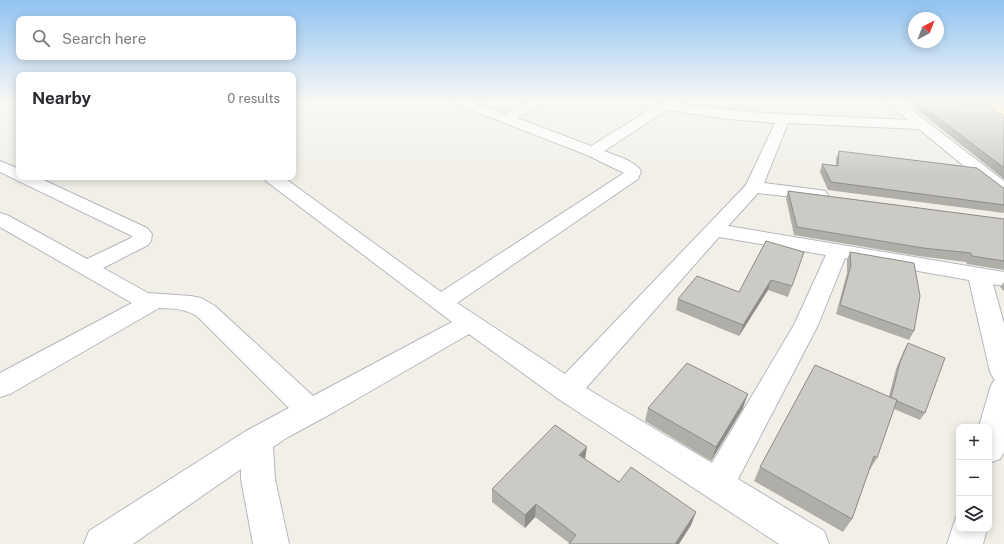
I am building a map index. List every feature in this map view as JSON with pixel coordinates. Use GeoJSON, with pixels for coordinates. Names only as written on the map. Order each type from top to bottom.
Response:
{"type":"FeatureCollection","features":[{"type":"Feature","properties":{"kind":"street"},"geometry":{"type":"LineString","coordinates":[[442,304],[632,175],[633,171],[628,167],[524,126]]}},
{"type":"Feature","properties":{"kind":"street"},"geometry":{"type":"LineString","coordinates":[[592,152],[632,126]]}},
{"type":"Feature","properties":{"kind":"street"},"geometry":{"type":"LineString","coordinates":[[567,390],[754,187],[779,126]]}},
{"type":"Feature","properties":{"kind":"street"},"geometry":{"type":"LineString","coordinates":[[924,126],[1004,190]]}},
{"type":"Feature","properties":{"kind":"street"},"geometry":{"type":"LineString","coordinates":[[0,166],[16,174]]}},
{"type":"Feature","properties":{"kind":"street"},"geometry":{"type":"LineString","coordinates":[[29,180],[142,234],[141,241],[86,268]]}},
{"type":"Feature","properties":{"kind":"street"},"geometry":{"type":"LineString","coordinates":[[276,180],[442,304],[567,390],[811,544]]}},
{"type":"Feature","properties":{"kind":"street"},"geometry":{"type":"LineString","coordinates":[[754,187],[832,197]]}},
{"type":"Feature","properties":{"kind":"street"},"geometry":{"type":"LineString","coordinates":[[0,219],[142,299],[153,302],[175,301],[192,304],[206,311],[310,411]]}},
{"type":"Feature","properties":{"kind":"street"},"geometry":{"type":"LineString","coordinates":[[714,230],[1004,279]]}},
{"type":"Feature","properties":{"kind":"street"},"geometry":{"type":"LineString","coordinates":[[717,485],[806,325],[838,251]]}},
{"type":"Feature","properties":{"kind":"street"},"geometry":{"type":"LineString","coordinates":[[979,275],[1004,372]]}},
{"type":"Feature","properties":{"kind":"street"},"geometry":{"type":"LineString","coordinates":[[0,386],[153,302]]}},
{"type":"Feature","properties":{"kind":"street"},"geometry":{"type":"LineString","coordinates":[[102,544],[257,440],[469,323]]}},
{"type":"Feature","properties":{"kind":"street"},"geometry":{"type":"LineString","coordinates":[[992,438],[1004,388]]}},
{"type":"Feature","properties":{"kind":"street"},"geometry":{"type":"LineString","coordinates":[[257,440],[258,479],[271,544]]}},
{"type":"Feature","properties":{"kind":"street"},"geometry":{"type":"LineString","coordinates":[[966,544],[968,532]]}},
{"type":"Feature","properties":{"kind":"building"},"geometry":{"type":"Polygon","coordinates":[[[949,126],[1004,126],[1004,168],[949,126]]]}},
{"type":"Feature","properties":{"kind":"building"},"geometry":{"type":"Polygon","coordinates":[[[839,151],[977,168],[1004,188],[1004,205],[831,182],[822,164],[838,166],[839,151]]]}},
{"type":"Feature","properties":{"kind":"building"},"geometry":{"type":"Polygon","coordinates":[[[788,191],[1004,219],[1004,261],[972,256],[971,253],[923,248],[797,227],[788,191]]]}},
{"type":"Feature","properties":{"kind":"building"},"geometry":{"type":"Polygon","coordinates":[[[766,241],[804,252],[792,286],[771,280],[743,325],[678,299],[697,276],[739,292],[766,241]]]}},
{"type":"Feature","properties":{"kind":"building"},"geometry":{"type":"Polygon","coordinates":[[[850,252],[914,263],[920,296],[914,331],[840,305],[851,265],[850,252]]]}},
{"type":"Feature","properties":{"kind":"building"},"geometry":{"type":"Polygon","coordinates":[[[908,343],[945,358],[925,413],[891,397],[900,362],[908,343]]]}},
{"type":"Feature","properties":{"kind":"building"},"geometry":{"type":"Polygon","coordinates":[[[687,363],[748,394],[716,447],[648,408],[687,363]]]}},
{"type":"Feature","properties":{"kind":"building"},"geometry":{"type":"Polygon","coordinates":[[[815,365],[897,400],[877,458],[874,456],[852,519],[760,467],[815,365]]]}},
{"type":"Feature","properties":{"kind":"building"},"geometry":{"type":"Polygon","coordinates":[[[555,425],[587,447],[579,455],[619,482],[631,467],[696,512],[675,544],[569,544],[576,535],[536,504],[525,515],[492,489],[555,425]]]}}]}
